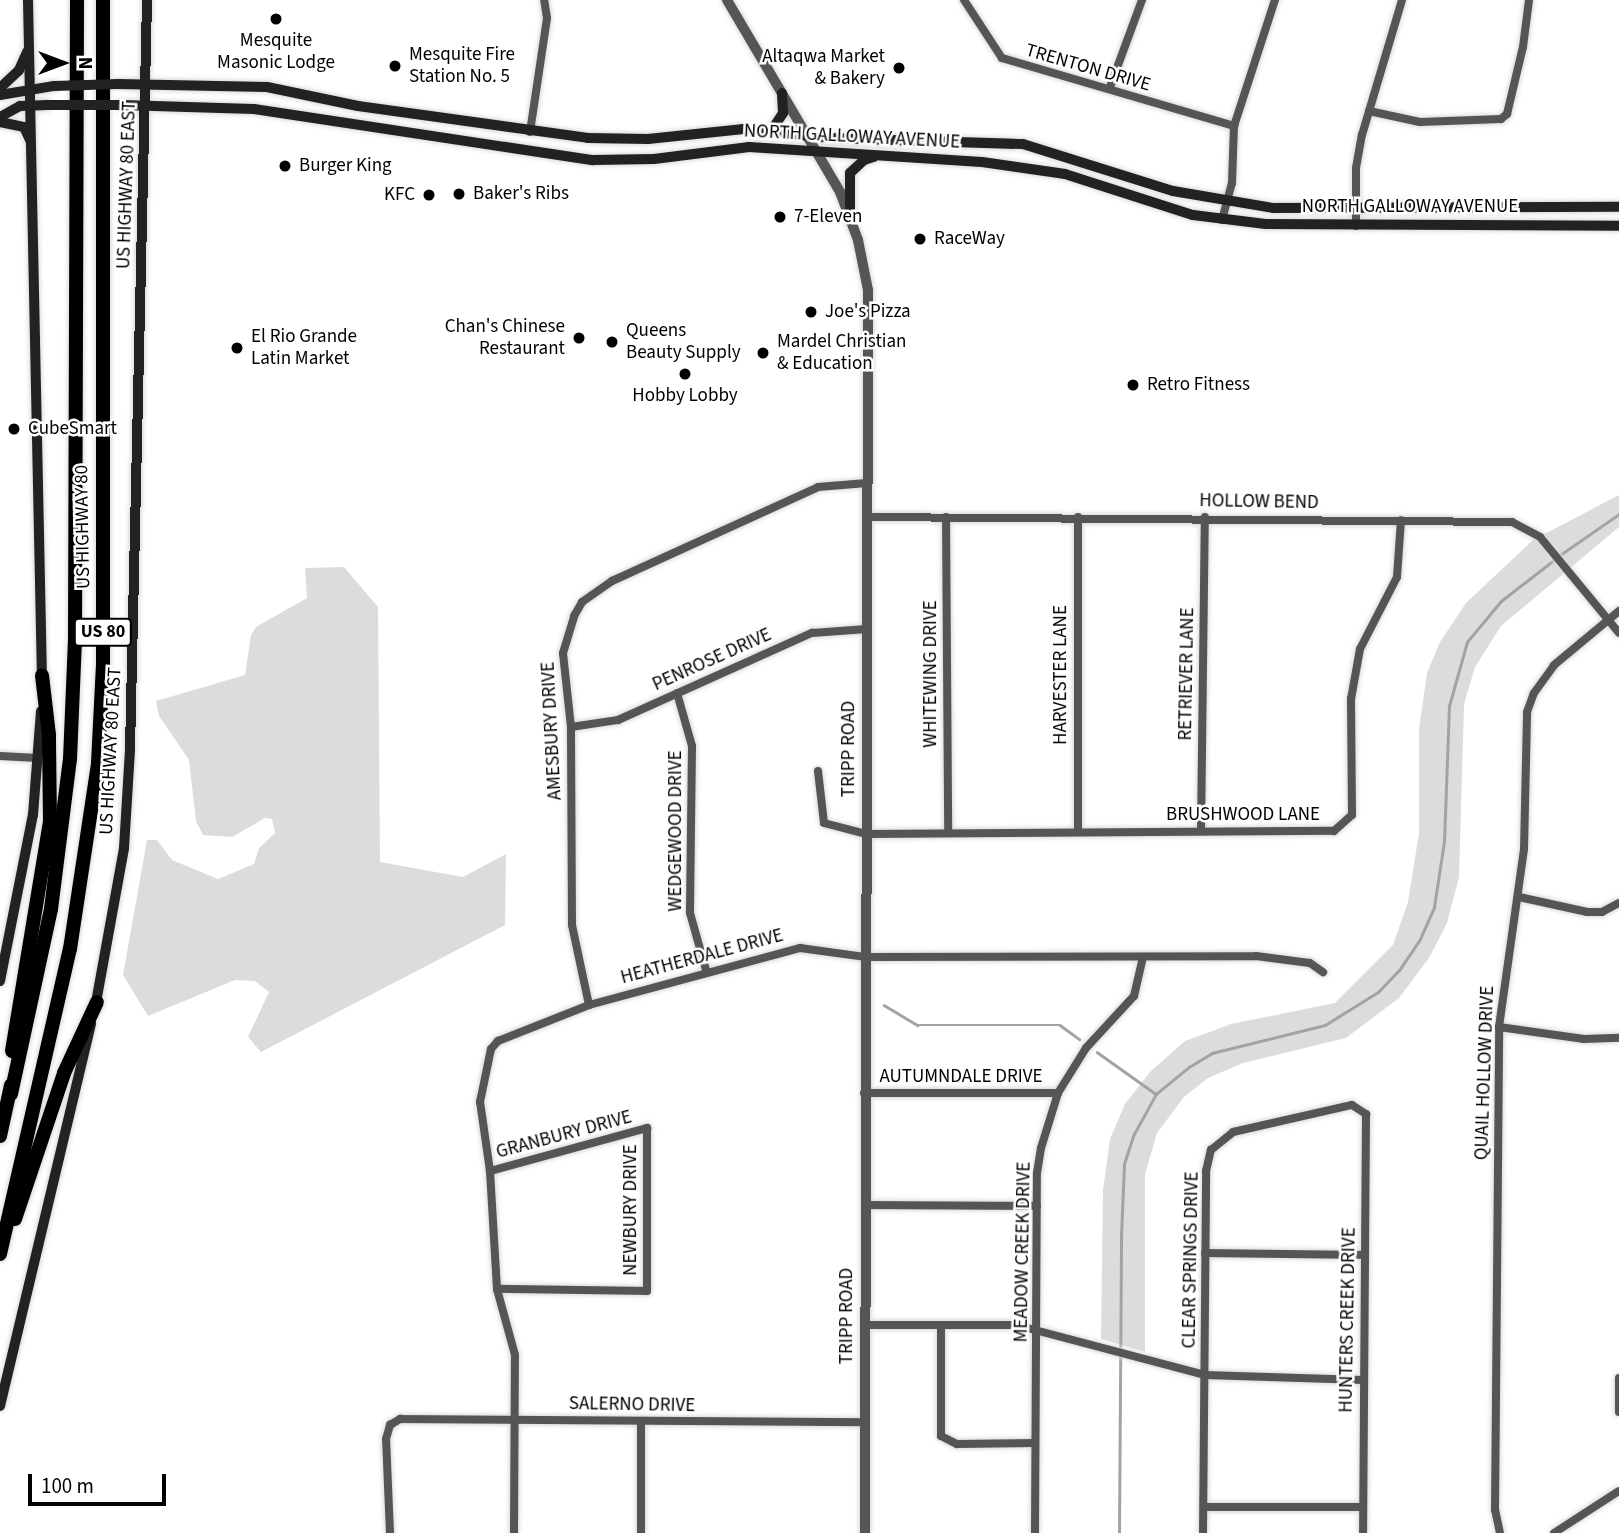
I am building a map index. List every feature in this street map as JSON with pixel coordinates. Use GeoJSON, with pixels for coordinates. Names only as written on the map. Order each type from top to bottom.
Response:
{"type":"FeatureCollection","features":[{"type":"Feature","properties":{"kind":"highway","name":"US HIGHWAY 80"},"geometry":{"type":"LineString","coordinates":[[10,1094],[51,909],[70,759],[75,674],[77,0]]}},
{"type":"Feature","properties":{"kind":"highway","name":"US HIGHWAY 80"},"geometry":{"type":"LineString","coordinates":[[0,1254],[70,949],[98,763],[103,666],[103,0]]}},
{"type":"Feature","properties":{"kind":"highway"},"geometry":{"type":"LineString","coordinates":[[10,1094],[13,1043],[50,821],[49,735],[42,674]]}},
{"type":"Feature","properties":{"kind":"highway"},"geometry":{"type":"LineString","coordinates":[[0,1254],[23,1200],[64,1073],[97,1002]]}},
{"type":"Feature","properties":{"kind":"highway","name":"US 80"},"geometry":{"type":"LineString","coordinates":[[0,1136],[10,1094]]}},
{"type":"Feature","properties":{"kind":"main road"},"geometry":{"type":"LineString","coordinates":[[1,976],[33,814],[42,674],[28,0]]}},
{"type":"Feature","properties":{"kind":"main road","name":"US HIGHWAY 80 EAST"},"geometry":{"type":"LineString","coordinates":[[0,1406],[97,1002],[124,848],[130,750],[147,107],[146,0]]}},
{"type":"Feature","properties":{"kind":"main road"},"geometry":{"type":"LineString","coordinates":[[0,88],[19,70],[28,49]]}},
{"type":"Feature","properties":{"kind":"main road","name":"NORTH GALLOWAY AVENUE"},"geometry":{"type":"LineString","coordinates":[[0,95],[30,87],[147,83],[267,87],[358,106],[530,132],[637,139],[716,131],[771,131],[808,136],[1014,144],[1227,203],[1356,208],[1619,207]]}},
{"type":"Feature","properties":{"kind":"main road"},"geometry":{"type":"LineString","coordinates":[[771,131],[783,113],[782,93]]}},
{"type":"Feature","properties":{"kind":"main road","name":"NORTH GALLOWAY AVENUE"},"geometry":{"type":"LineString","coordinates":[[0,120],[30,105],[239,108],[503,148],[624,161],[750,147],[1014,165],[1097,184],[1164,208],[1222,220],[1356,226],[1619,226]]}},
{"type":"Feature","properties":{"kind":"main road"},"geometry":{"type":"LineString","coordinates":[[355,125],[358,106]]}},
{"type":"Feature","properties":{"kind":"main road"},"geometry":{"type":"LineString","coordinates":[[0,120],[24,127],[32,147]]}},
{"type":"Feature","properties":{"kind":"main road"},"geometry":{"type":"LineString","coordinates":[[503,148],[506,128]]}},
{"type":"Feature","properties":{"kind":"main road"},"geometry":{"type":"LineString","coordinates":[[526,151],[530,132]]}},
{"type":"Feature","properties":{"kind":"main road"},"geometry":{"type":"LineString","coordinates":[[850,216],[849,173],[864,160],[882,155]]}},
{"type":"Feature","properties":{"kind":"main road"},"geometry":{"type":"LineString","coordinates":[[1097,184],[1103,167]]}},
{"type":"Feature","properties":{"kind":"street"},"geometry":{"type":"LineString","coordinates":[[530,132],[547,18],[544,0]]}},
{"type":"Feature","properties":{"kind":"street","name":"TRIPP ROAD"},"geometry":{"type":"LineString","coordinates":[[727,0],[808,136],[850,216],[868,290],[865,1533]]}},
{"type":"Feature","properties":{"kind":"street","name":"TRENTON DRIVE"},"geometry":{"type":"LineString","coordinates":[[964,0],[1002,58],[1110,87],[1173,110],[1234,126]]}},
{"type":"Feature","properties":{"kind":"street"},"geometry":{"type":"LineString","coordinates":[[1110,87],[1142,0]]}},
{"type":"Feature","properties":{"kind":"street"},"geometry":{"type":"LineString","coordinates":[[1222,220],[1227,203],[1234,126],[1275,0]]}},
{"type":"Feature","properties":{"kind":"street"},"geometry":{"type":"LineString","coordinates":[[1356,226],[1356,168],[1369,111],[1402,0]]}},
{"type":"Feature","properties":{"kind":"street"},"geometry":{"type":"LineString","coordinates":[[1369,111],[1420,122],[1501,119],[1507,114],[1523,47],[1529,0]]}},
{"type":"Feature","properties":{"kind":"street","name":"AMESBURY DRIVE"},"geometry":{"type":"LineString","coordinates":[[589,1005],[572,925],[571,727],[563,653],[566,633],[582,602],[612,581],[818,487],[867,483]]}},
{"type":"Feature","properties":{"kind":"street","name":"HOLLOW BEND"},"geometry":{"type":"LineString","coordinates":[[866,517],[1205,517],[1512,522],[1532,529],[1619,633]]}},
{"type":"Feature","properties":{"kind":"street","name":"WHITEWING DRIVE"},"geometry":{"type":"LineString","coordinates":[[946,517],[948,831]]}},
{"type":"Feature","properties":{"kind":"street","name":"HARVESTER LANE"},"geometry":{"type":"LineString","coordinates":[[1078,517],[1078,832]]}},
{"type":"Feature","properties":{"kind":"street","name":"RETRIEVER LANE"},"geometry":{"type":"LineString","coordinates":[[1201,831],[1205,517]]}},
{"type":"Feature","properties":{"kind":"street","name":"BRUSHWOOD LANE"},"geometry":{"type":"LineString","coordinates":[[818,771],[824,823],[866,834],[948,831],[1334,831],[1352,814],[1351,699],[1360,649],[1397,577],[1401,520]]}},
{"type":"Feature","properties":{"kind":"street","name":"QUAIL HOLLOW DRIVE"},"geometry":{"type":"LineString","coordinates":[[1500,1533],[1495,1510],[1500,993],[1519,897],[1527,712],[1544,675],[1619,611]]}},
{"type":"Feature","properties":{"kind":"street","name":"PENROSE DRIVE"},"geometry":{"type":"LineString","coordinates":[[571,727],[618,720],[800,637],[835,629],[867,629]]}},
{"type":"Feature","properties":{"kind":"street","name":"WEDGEWOOD DRIVE"},"geometry":{"type":"LineString","coordinates":[[677,693],[692,746],[690,913],[706,970]]}},
{"type":"Feature","properties":{"kind":"street"},"geometry":{"type":"LineString","coordinates":[[0,756],[38,758]]}},
{"type":"Feature","properties":{"kind":"street"},"geometry":{"type":"LineString","coordinates":[[1519,897],[1587,912],[1602,912],[1619,903]]}},
{"type":"Feature","properties":{"kind":"street","name":"HEATHERDALE DRIVE"},"geometry":{"type":"LineString","coordinates":[[514,1533],[514,1355],[497,1289],[490,1171],[480,1102],[491,1049],[511,1035],[589,1005],[706,970],[800,948],[866,957],[1142,960],[1256,956],[1310,963],[1323,972]]}},
{"type":"Feature","properties":{"kind":"street","name":"MEADOW CREEK DRIVE"},"geometry":{"type":"LineString","coordinates":[[1035,1533],[1037,1206],[1043,1139],[1058,1093],[1086,1048],[1134,996],[1142,960]]}},
{"type":"Feature","properties":{"kind":"street"},"geometry":{"type":"LineString","coordinates":[[1499,1027],[1619,1040]]}},
{"type":"Feature","properties":{"kind":"street","name":"AUTUMNDALE DRIVE"},"geometry":{"type":"LineString","coordinates":[[864,1093],[1058,1093]]}},
{"type":"Feature","properties":{"kind":"street","name":"CLEAR SPRINGS DRIVE"},"geometry":{"type":"LineString","coordinates":[[1203,1533],[1206,1166],[1220,1139],[1249,1127],[1352,1105],[1363,1109]]}},
{"type":"Feature","properties":{"kind":"street","name":"HUNTERS CREEK DRIVE"},"geometry":{"type":"LineString","coordinates":[[1363,1109],[1363,1533]]}},
{"type":"Feature","properties":{"kind":"street","name":"GRANBURY DRIVE"},"geometry":{"type":"LineString","coordinates":[[490,1171],[647,1128]]}},
{"type":"Feature","properties":{"kind":"street","name":"NEWBURY DRIVE"},"geometry":{"type":"LineString","coordinates":[[497,1289],[647,1291],[647,1128]]}},
{"type":"Feature","properties":{"kind":"street"},"geometry":{"type":"LineString","coordinates":[[865,1205],[1037,1206]]}},
{"type":"Feature","properties":{"kind":"street"},"geometry":{"type":"LineString","coordinates":[[1205,1253],[1365,1255]]}},
{"type":"Feature","properties":{"kind":"street"},"geometry":{"type":"LineString","coordinates":[[865,1325],[941,1326],[998,1323],[1037,1330],[1205,1375],[1363,1380]]}},
{"type":"Feature","properties":{"kind":"street"},"geometry":{"type":"LineString","coordinates":[[941,1326],[941,1436],[957,1444],[1035,1443]]}},
{"type":"Feature","properties":{"kind":"street"},"geometry":{"type":"LineString","coordinates":[[1619,1378],[1619,1412]]}},
{"type":"Feature","properties":{"kind":"street","name":"SALERNO DRIVE"},"geometry":{"type":"LineString","coordinates":[[390,1533],[386,1439],[390,1425],[400,1419],[865,1422]]}},
{"type":"Feature","properties":{"kind":"street"},"geometry":{"type":"LineString","coordinates":[[640,1421],[640,1533]]}},
{"type":"Feature","properties":{"kind":"street"},"geometry":{"type":"LineString","coordinates":[[1554,1533],[1619,1491]]}},
{"type":"Feature","properties":{"kind":"street"},"geometry":{"type":"LineString","coordinates":[[1204,1507],[1363,1507]]}},
{"type":"Feature","properties":{"kind":"shaded area"},"geometry":{"type":"Polygon","coordinates":[[[1619,495],[1619,527],[1501,626],[1475,667],[1464,704],[1459,877],[1447,923],[1429,958],[1399,998],[1346,1038],[1243,1063],[1208,1078],[1184,1097],[1157,1133],[1145,1174],[1145,1352],[1101,1339],[1103,1190],[1110,1139],[1125,1104],[1150,1072],[1185,1041],[1231,1024],[1335,1003],[1393,945],[1408,902],[1419,833],[1419,729],[1427,673],[1440,642],[1466,603],[1533,540],[1619,495]]]}},
{"type":"Feature","properties":{"kind":"shaded area"},"geometry":{"type":"Polygon","coordinates":[[[344,567],[378,607],[380,862],[463,877],[506,854],[505,925],[261,1052],[248,1037],[269,992],[255,981],[235,980],[148,1016],[123,975],[147,840],[157,840],[172,860],[218,879],[254,864],[259,848],[275,833],[272,819],[265,818],[232,837],[203,835],[196,821],[189,760],[159,716],[156,701],[245,675],[251,635],[256,627],[307,598],[305,568],[344,567]]]}},
{"type":"Feature","properties":{"kind":"waterway"},"geometry":{"type":"LineString","coordinates":[[1560,555],[1619,514]]}},
{"type":"Feature","properties":{"kind":"waterway"},"geometry":{"type":"LineString","coordinates":[[1119,1533],[1121,1236],[1124,1164],[1134,1134],[1156,1094],[1189,1067],[1212,1053],[1325,1025],[1378,992],[1400,969],[1420,939],[1434,907],[1444,842],[1449,706],[1467,642],[1501,601],[1554,560]]}},
{"type":"Feature","properties":{"kind":"waterway"},"geometry":{"type":"LineString","coordinates":[[884,1005],[917,1025],[1060,1025],[1079,1039]]}},
{"type":"Feature","properties":{"kind":"waterway"},"geometry":{"type":"LineString","coordinates":[[1097,1052],[1156,1094]]}},
{"type":"Feature","properties":{"kind":"place","name":"Mesquite Masonic Lodge"},"geometry":{"type":"Point","coordinates":[276,19]}},
{"type":"Feature","properties":{"kind":"place","name":"Mesquite Fire Station No. 5"},"geometry":{"type":"Point","coordinates":[395,66]}},
{"type":"Feature","properties":{"kind":"place","name":"Altaqwa Market & Bakery"},"geometry":{"type":"Point","coordinates":[899,68]}},
{"type":"Feature","properties":{"kind":"place","name":"Burger King"},"geometry":{"type":"Point","coordinates":[285,166]}},
{"type":"Feature","properties":{"kind":"place","name":"Baker's Ribs"},"geometry":{"type":"Point","coordinates":[459,194]}},
{"type":"Feature","properties":{"kind":"place","name":"KFC"},"geometry":{"type":"Point","coordinates":[429,195]}},
{"type":"Feature","properties":{"kind":"place","name":"7-Eleven"},"geometry":{"type":"Point","coordinates":[780,217]}},
{"type":"Feature","properties":{"kind":"place","name":"RaceWay"},"geometry":{"type":"Point","coordinates":[920,239]}},
{"type":"Feature","properties":{"kind":"place","name":"Joe's Pizza"},"geometry":{"type":"Point","coordinates":[811,312]}},
{"type":"Feature","properties":{"kind":"place","name":"Chan's Chinese Restaurant"},"geometry":{"type":"Point","coordinates":[579,338]}},
{"type":"Feature","properties":{"kind":"place","name":"Queens Beauty Supply"},"geometry":{"type":"Point","coordinates":[612,342]}},
{"type":"Feature","properties":{"kind":"place","name":"El Rio Grande Latin Market"},"geometry":{"type":"Point","coordinates":[237,348]}},
{"type":"Feature","properties":{"kind":"place","name":"Mardel Christian & Education"},"geometry":{"type":"Point","coordinates":[763,353]}},
{"type":"Feature","properties":{"kind":"place","name":"Hobby Lobby"},"geometry":{"type":"Point","coordinates":[685,374]}},
{"type":"Feature","properties":{"kind":"place","name":"Retro Fitness"},"geometry":{"type":"Point","coordinates":[1133,385]}},
{"type":"Feature","properties":{"kind":"place","name":"CubeSmart"},"geometry":{"type":"Point","coordinates":[14,429]}}]}
